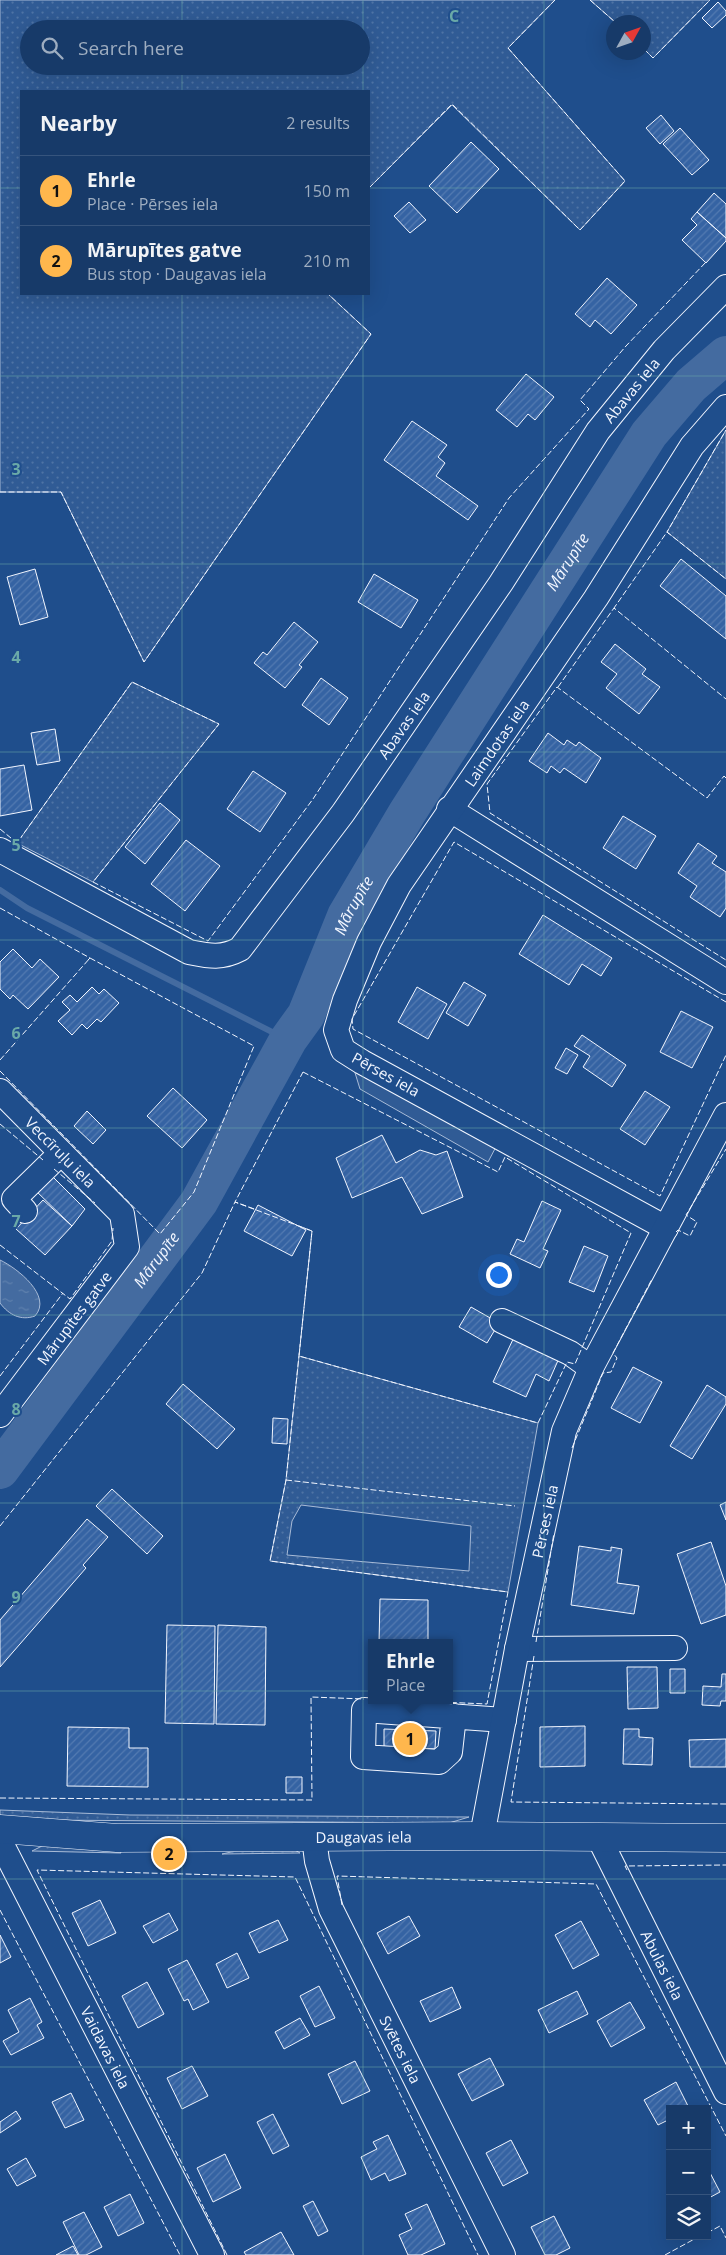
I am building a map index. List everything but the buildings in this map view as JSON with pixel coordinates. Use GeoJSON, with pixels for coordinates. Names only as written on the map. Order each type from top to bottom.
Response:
{"type":"FeatureCollection","features":[{"type":"Feature","properties":{"kind":"main road","name":"Daugavas iela"},"geometry":{"type":"LineString","coordinates":[[0,1829],[117,1838],[482,1836],[726,1838]]}},
{"type":"Feature","properties":{"kind":"street","name":"Abavas iela"},"geometry":{"type":"LineString","coordinates":[[0,850],[189,952],[215,958],[228,955],[240,949],[349,805],[501,583],[598,431],[664,350],[726,287]]}},
{"type":"Feature","properties":{"kind":"street","name":"Laimdotas iela"},"geometry":{"type":"LineString","coordinates":[[450,809],[596,598],[692,446],[726,407]]}},
{"type":"Feature","properties":{"kind":"street"},"geometry":{"type":"LineString","coordinates":[[450,809],[726,982]]}},
{"type":"Feature","properties":{"kind":"street","name":"Pērses iela"},"geometry":{"type":"LineString","coordinates":[[450,809],[399,885],[369,942],[345,1000],[336,1030],[343,1050],[666,1228]]}},
{"type":"Feature","properties":{"kind":"street","name":"Veccīruļu iela"},"geometry":{"type":"LineString","coordinates":[[0,1091],[122,1214]]}},
{"type":"Feature","properties":{"kind":"street","name":"Pērses iela"},"geometry":{"type":"LineString","coordinates":[[482,1836],[517,1649],[564,1431],[591,1368],[726,1116]]}},
{"type":"Feature","properties":{"kind":"street"},"geometry":{"type":"LineString","coordinates":[[25,1211],[14,1199],[61,1153]]}},
{"type":"Feature","properties":{"kind":"street","name":"Mārupītes gatve"},"geometry":{"type":"LineString","coordinates":[[0,1415],[127,1247],[122,1214]]}},
{"type":"Feature","properties":{"kind":"street"},"geometry":{"type":"LineString","coordinates":[[502,1321],[570,1353],[591,1368]]}},
{"type":"Feature","properties":{"kind":"street"},"geometry":{"type":"LineString","coordinates":[[517,1649],[675,1648]]}},
{"type":"Feature","properties":{"kind":"street"},"geometry":{"type":"LineString","coordinates":[[454,1716],[504,1720]]}},
{"type":"Feature","properties":{"kind":"street","name":"Svētes iela"},"geometry":{"type":"LineString","coordinates":[[314,1838],[317,1861],[331,1909],[502,2255]]}},
{"type":"Feature","properties":{"kind":"street","name":"Abulas iela"},"geometry":{"type":"LineString","coordinates":[[599,1838],[726,2092]]}},
{"type":"Feature","properties":{"kind":"street","name":"Vaidavas iela"},"geometry":{"type":"LineString","coordinates":[[0,1841],[212,2255]]}},
{"type":"Feature","properties":{"kind":"shaded area"},"geometry":{"type":"Polygon","coordinates":[[[0,0],[555,0],[508,48],[625,181],[580,230],[452,105],[370,187],[370,90],[20,90],[20,295],[329,295],[371,334],[144,662],[61,492],[0,492],[0,0]]]}},
{"type":"Feature","properties":{"kind":"shaded area"},"geometry":{"type":"Polygon","coordinates":[[[590,0],[710,0],[653,58],[651,56],[651,15],[607,15],[590,0]]]}},
{"type":"Feature","properties":{"kind":"shaded area"},"geometry":{"type":"Polygon","coordinates":[[[726,430],[726,579],[667,532],[726,430]]]}},
{"type":"Feature","properties":{"kind":"shaded area"},"geometry":{"type":"Polygon","coordinates":[[[132,682],[219,724],[93,882],[17,843],[132,682]]]}},
{"type":"Feature","properties":{"kind":"shaded area"},"geometry":{"type":"Polygon","coordinates":[[[352,1063],[498,1143],[488,1162],[360,1089],[352,1063]]]}},
{"type":"Feature","properties":{"kind":"shaded area"},"geometry":{"type":"Polygon","coordinates":[[[299,1356],[538,1423],[508,1592],[270,1561],[286,1480],[299,1356]],[[301,1505],[292,1521],[287,1555],[469,1571],[471,1526],[301,1505]]]}},
{"type":"Feature","properties":{"kind":"shaded area"},"geometry":{"type":"Polygon","coordinates":[[[0,1810],[130,1815],[469,1817],[449,1823],[40,1820],[0,1819],[0,1810]]]}},
{"type":"Feature","properties":{"kind":"shaded area"},"geometry":{"type":"Polygon","coordinates":[[[44,1845],[120,1851],[121,1853],[32,1851],[44,1845]]]}},
{"type":"Feature","properties":{"kind":"shaded area"},"geometry":{"type":"Polygon","coordinates":[[[254,1847],[293,1849],[300,1853],[222,1854],[254,1847]]]}},
{"type":"Feature","properties":{"kind":"water"},"geometry":{"type":"Polygon","coordinates":[[[0,1260],[23,1276],[36,1292],[40,1300],[35,1316],[25,1318],[16,1316],[7,1311],[0,1303],[0,1260]]]}},
{"type":"Feature","properties":{"kind":"waterway","name":"Mārupīte"},"geometry":{"type":"LineString","coordinates":[[0,1470],[199,1202],[288,1040],[306,1015],[346,916],[407,813],[649,434],[691,385],[726,355]]}},
{"type":"Feature","properties":{"kind":"waterway"},"geometry":{"type":"LineString","coordinates":[[0,890],[27,908],[288,1040]]}},
{"type":"Feature","properties":{"kind":"fence"},"geometry":{"type":"LineString","coordinates":[[370,187],[452,104],[580,230],[625,181],[508,48],[555,0]]}},
{"type":"Feature","properties":{"kind":"fence"},"geometry":{"type":"LineString","coordinates":[[590,0],[607,15]]}},
{"type":"Feature","properties":{"kind":"fence"},"geometry":{"type":"LineString","coordinates":[[651,56],[653,58],[710,0]]}},
{"type":"Feature","properties":{"kind":"fence"},"geometry":{"type":"LineString","coordinates":[[0,829],[17,843],[132,682],[219,724],[93,882],[208,941],[313,799],[509,498],[589,409],[580,400],[626,346],[707,261]]}},
{"type":"Feature","properties":{"kind":"fence"},"geometry":{"type":"LineString","coordinates":[[0,492],[61,492],[144,662],[371,334],[329,295]]}},
{"type":"Feature","properties":{"kind":"fence"},"geometry":{"type":"LineString","coordinates":[[669,534],[667,532],[726,430]]}},
{"type":"Feature","properties":{"kind":"fence"},"geometry":{"type":"LineString","coordinates":[[615,609],[667,532],[726,579]]}},
{"type":"Feature","properties":{"kind":"fence"},"geometry":{"type":"LineString","coordinates":[[558,687],[614,608],[726,699]]}},
{"type":"Feature","properties":{"kind":"fence"},"geometry":{"type":"LineString","coordinates":[[726,778],[724,776],[707,798],[557,687],[487,784],[490,813],[726,960]]}},
{"type":"Feature","properties":{"kind":"fence"},"geometry":{"type":"LineString","coordinates":[[726,1002],[454,842],[352,1019],[353,1029],[660,1196],[726,1055]]}},
{"type":"Feature","properties":{"kind":"fence"},"geometry":{"type":"LineString","coordinates":[[0,908],[90,958],[88,960]]}},
{"type":"Feature","properties":{"kind":"fence"},"geometry":{"type":"LineString","coordinates":[[0,1060],[90,958],[254,1046],[194,1192],[160,1234],[0,1071]]}},
{"type":"Feature","properties":{"kind":"fence"},"geometry":{"type":"LineString","coordinates":[[303,1072],[498,1172],[505,1157],[631,1233],[575,1364],[567,1362],[538,1423],[299,1356],[312,1231],[235,1202],[303,1072]]}},
{"type":"Feature","properties":{"kind":"fence"},"geometry":{"type":"LineString","coordinates":[[0,1124],[43,1160]]}},
{"type":"Feature","properties":{"kind":"fence"},"geometry":{"type":"LineString","coordinates":[[676,1232],[678,1230],[690,1236],[697,1222],[686,1215],[726,1149]]}},
{"type":"Feature","properties":{"kind":"fence"},"geometry":{"type":"LineString","coordinates":[[54,1169],[95,1203]]}},
{"type":"Feature","properties":{"kind":"fence"},"geometry":{"type":"LineString","coordinates":[[0,1526],[202,1273],[235,1202],[257,1210]]}},
{"type":"Feature","properties":{"kind":"fence"},"geometry":{"type":"LineString","coordinates":[[299,1226],[312,1231],[286,1480],[270,1561],[508,1592],[487,1704],[453,1703]]}},
{"type":"Feature","properties":{"kind":"fence"},"geometry":{"type":"LineString","coordinates":[[0,1245],[70,1299],[112,1241],[113,1228]]}},
{"type":"Feature","properties":{"kind":"fence"},"geometry":{"type":"LineString","coordinates":[[572,1448],[603,1373],[611,1372],[617,1358],[613,1353],[652,1279]]}},
{"type":"Feature","properties":{"kind":"fence"},"geometry":{"type":"LineString","coordinates":[[0,1376],[63,1293]]}},
{"type":"Feature","properties":{"kind":"fence"},"geometry":{"type":"LineString","coordinates":[[286,1480],[515,1506]]}},
{"type":"Feature","properties":{"kind":"fence"},"geometry":{"type":"LineString","coordinates":[[536,1642],[554,1533]]}},
{"type":"Feature","properties":{"kind":"fence"},"geometry":{"type":"LineString","coordinates":[[534,1656],[511,1802],[726,1804]]}},
{"type":"Feature","properties":{"kind":"fence"},"geometry":{"type":"LineString","coordinates":[[0,1798],[312,1800],[311,1697],[364,1699]]}},
{"type":"Feature","properties":{"kind":"fence"},"geometry":{"type":"LineString","coordinates":[[627,1870],[625,1866],[726,1865]]}},
{"type":"Feature","properties":{"kind":"fence"},"geometry":{"type":"LineString","coordinates":[[227,2255],[37,1870],[295,1877],[478,2255]]}},
{"type":"Feature","properties":{"kind":"fence"},"geometry":{"type":"LineString","coordinates":[[342,1905],[337,1876],[596,1884],[726,2136]]}},
{"type":"Feature","properties":{"kind":"fence"},"geometry":{"type":"LineString","coordinates":[[0,1910],[180,2255]]}},
{"type":"Feature","properties":{"kind":"fence"},"geometry":{"type":"LineString","coordinates":[[711,2231],[720,2226],[726,2238]]}},
{"type":"Feature","properties":{"kind":"fence"},"geometry":{"type":"LineString","coordinates":[[665,2255],[693,2240]]}},
{"type":"Feature","properties":{"kind":"place","name":"Ehrle"},"geometry":{"type":"Point","coordinates":[410,1739]}},
{"type":"Feature","properties":{"kind":"place","name":"Mārupītes gatve"},"geometry":{"type":"Point","coordinates":[169,1854]}}]}
